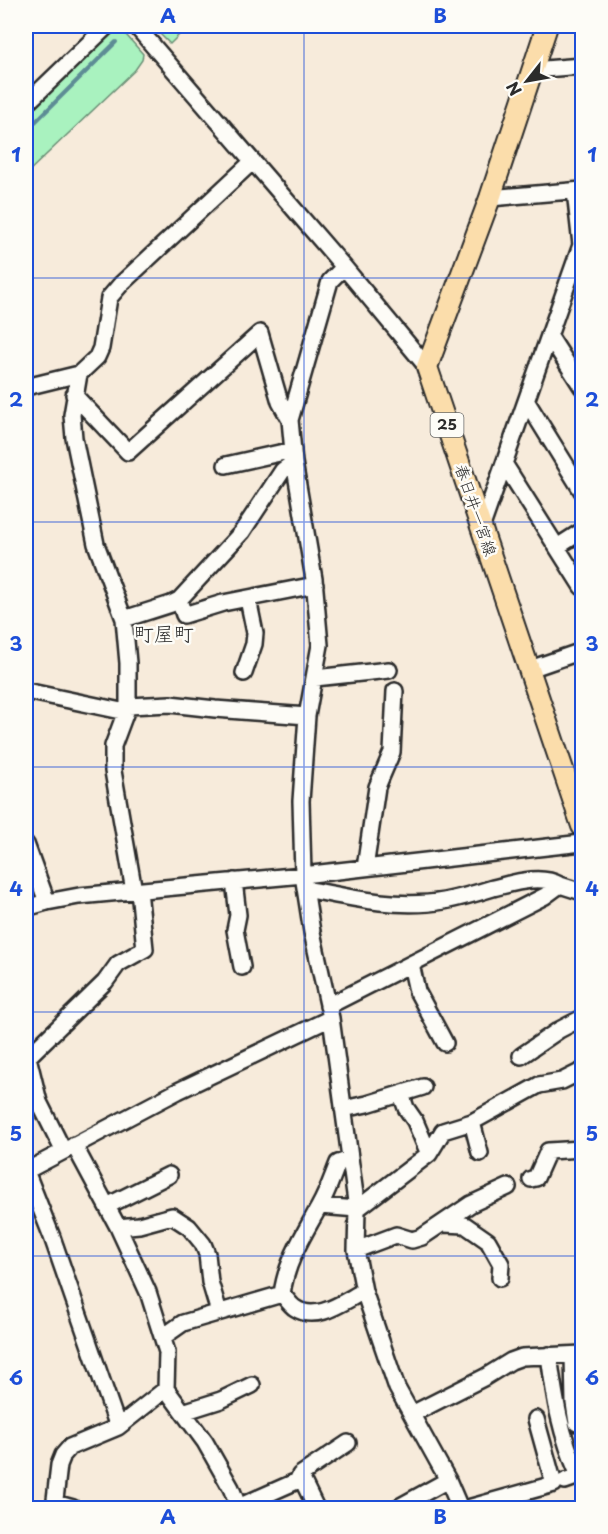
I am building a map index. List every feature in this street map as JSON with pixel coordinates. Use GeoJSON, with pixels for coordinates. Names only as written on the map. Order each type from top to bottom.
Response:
{"type":"FeatureCollection","features":[{"type":"Feature","properties":{"kind":"main road"},"geometry":{"type":"LineString","coordinates":[[427,367],[490,198],[547,26]]}},
{"type":"Feature","properties":{"kind":"main road","name":"春日井一宮線"},"geometry":{"type":"LineString","coordinates":[[427,367],[582,826]]}},
{"type":"Feature","properties":{"kind":"street"},"geometry":{"type":"LineString","coordinates":[[26,104],[107,26]]}},
{"type":"Feature","properties":{"kind":"street"},"geometry":{"type":"LineString","coordinates":[[136,26],[427,367]]}},
{"type":"Feature","properties":{"kind":"street"},"geometry":{"type":"LineString","coordinates":[[532,70],[582,66]]}},
{"type":"Feature","properties":{"kind":"street"},"geometry":{"type":"LineString","coordinates":[[26,387],[79,374],[98,357],[109,298],[121,284],[253,161]]}},
{"type":"Feature","properties":{"kind":"street"},"geometry":{"type":"LineString","coordinates":[[482,526],[582,246],[579,191],[490,198]]}},
{"type":"Feature","properties":{"kind":"street"},"geometry":{"type":"LineString","coordinates":[[344,267],[330,280],[290,420],[293,456],[315,585],[320,645],[307,716],[301,801],[304,882],[312,932],[330,1012],[357,1209],[356,1250],[364,1291],[396,1388],[448,1480],[460,1509]]}},
{"type":"Feature","properties":{"kind":"street"},"geometry":{"type":"LineString","coordinates":[[74,395],[128,453],[260,333],[280,402],[290,420]]}},
{"type":"Feature","properties":{"kind":"street"},"geometry":{"type":"LineString","coordinates":[[550,337],[582,387]]}},
{"type":"Feature","properties":{"kind":"street"},"geometry":{"type":"LineString","coordinates":[[79,374],[72,415],[74,438],[96,544],[124,619],[128,663],[127,709],[113,746],[113,771],[137,891],[145,949],[118,964],[105,982],[27,1053],[39,1102],[107,1206],[118,1227],[148,1292],[163,1337],[167,1352],[166,1389],[221,1469],[238,1508],[297,1480],[300,1475],[348,1443]]}},
{"type":"Feature","properties":{"kind":"street"},"geometry":{"type":"LineString","coordinates":[[527,402],[582,491]]}},
{"type":"Feature","properties":{"kind":"street"},"geometry":{"type":"LineString","coordinates":[[226,465],[293,456]]}},
{"type":"Feature","properties":{"kind":"street"},"geometry":{"type":"LineString","coordinates":[[124,619],[179,600],[242,532],[293,456]]}},
{"type":"Feature","properties":{"kind":"street"},"geometry":{"type":"LineString","coordinates":[[505,465],[582,587]]}},
{"type":"Feature","properties":{"kind":"street"},"geometry":{"type":"LineString","coordinates":[[557,546],[582,531]]}},
{"type":"Feature","properties":{"kind":"street"},"geometry":{"type":"LineString","coordinates":[[179,600],[184,615],[223,603],[315,585]]}},
{"type":"Feature","properties":{"kind":"street"},"geometry":{"type":"LineString","coordinates":[[244,673],[254,644],[255,633],[248,599]]}},
{"type":"Feature","properties":{"kind":"street"},"geometry":{"type":"LineString","coordinates":[[530,669],[582,651]]}},
{"type":"Feature","properties":{"kind":"street"},"geometry":{"type":"LineString","coordinates":[[315,678],[389,670]]}},
{"type":"Feature","properties":{"kind":"street"},"geometry":{"type":"LineString","coordinates":[[26,691],[127,709],[170,704],[307,716]]}},
{"type":"Feature","properties":{"kind":"street"},"geometry":{"type":"LineString","coordinates":[[365,868],[377,787],[392,752],[395,691]]}},
{"type":"Feature","properties":{"kind":"street"},"geometry":{"type":"LineString","coordinates":[[26,909],[79,896],[234,882],[304,882],[365,868],[582,843]]}},
{"type":"Feature","properties":{"kind":"street"},"geometry":{"type":"LineString","coordinates":[[26,844],[47,902]]}},
{"type":"Feature","properties":{"kind":"street"},"geometry":{"type":"LineString","coordinates":[[304,882],[366,900],[413,904],[444,901],[518,882],[550,880],[582,892]]}},
{"type":"Feature","properties":{"kind":"street"},"geometry":{"type":"LineString","coordinates":[[234,882],[238,915],[235,930],[242,967]]}},
{"type":"Feature","properties":{"kind":"street"},"geometry":{"type":"LineString","coordinates":[[118,1427],[52,1237],[26,1171],[330,1012],[411,964],[545,896],[560,885]]}},
{"type":"Feature","properties":{"kind":"street"},"geometry":{"type":"LineString","coordinates":[[411,964],[417,991],[445,1043]]}},
{"type":"Feature","properties":{"kind":"street"},"geometry":{"type":"LineString","coordinates":[[521,1056],[559,1030],[582,1018]]}},
{"type":"Feature","properties":{"kind":"street"},"geometry":{"type":"LineString","coordinates":[[320,1206],[357,1209],[429,1154],[443,1131],[472,1122],[538,1085],[562,1081],[582,1071]]}},
{"type":"Feature","properties":{"kind":"street"},"geometry":{"type":"LineString","coordinates":[[343,1109],[423,1088]]}},
{"type":"Feature","properties":{"kind":"street"},"geometry":{"type":"LineString","coordinates":[[401,1094],[406,1108],[416,1121],[429,1154]]}},
{"type":"Feature","properties":{"kind":"street"},"geometry":{"type":"LineString","coordinates":[[472,1122],[480,1154]]}},
{"type":"Feature","properties":{"kind":"street"},"geometry":{"type":"LineString","coordinates":[[531,1179],[536,1178],[548,1151],[582,1149]]}},
{"type":"Feature","properties":{"kind":"street"},"geometry":{"type":"LineString","coordinates":[[350,1159],[338,1163],[320,1206],[298,1244],[283,1281],[282,1294],[295,1308],[308,1313],[321,1313],[364,1291]]}},
{"type":"Feature","properties":{"kind":"street"},"geometry":{"type":"LineString","coordinates":[[107,1206],[169,1175]]}},
{"type":"Feature","properties":{"kind":"street"},"geometry":{"type":"LineString","coordinates":[[356,1250],[396,1234],[412,1240],[422,1237],[471,1204],[508,1187]]}},
{"type":"Feature","properties":{"kind":"street"},"geometry":{"type":"LineString","coordinates":[[118,1227],[139,1225],[172,1216],[189,1227],[203,1244],[207,1254],[210,1282],[219,1312]]}},
{"type":"Feature","properties":{"kind":"street"},"geometry":{"type":"LineString","coordinates":[[444,1224],[465,1225],[488,1241],[501,1264],[500,1278]]}},
{"type":"Feature","properties":{"kind":"street"},"geometry":{"type":"LineString","coordinates":[[163,1337],[183,1323],[282,1294]]}},
{"type":"Feature","properties":{"kind":"street"},"geometry":{"type":"LineString","coordinates":[[412,1414],[484,1377],[511,1360],[522,1357],[578,1354],[574,1403],[577,1423]]}},
{"type":"Feature","properties":{"kind":"street"},"geometry":{"type":"LineString","coordinates":[[549,1355],[566,1447],[579,1476],[565,1481]]}},
{"type":"Feature","properties":{"kind":"street"},"geometry":{"type":"LineString","coordinates":[[183,1412],[221,1400],[252,1384]]}},
{"type":"Feature","properties":{"kind":"street"},"geometry":{"type":"LineString","coordinates":[[73,1509],[55,1506],[59,1465],[63,1455],[70,1447],[118,1427],[166,1389]]}},
{"type":"Feature","properties":{"kind":"street"},"geometry":{"type":"LineString","coordinates":[[468,1509],[554,1484],[536,1419]]}},
{"type":"Feature","properties":{"kind":"street"},"geometry":{"type":"LineString","coordinates":[[300,1475],[316,1509]]}},
{"type":"Feature","properties":{"kind":"street"},"geometry":{"type":"LineString","coordinates":[[397,1509],[448,1480]]}},
{"type":"Feature","properties":{"kind":"green space"},"geometry":{"type":"Polygon","coordinates":[[[152,26],[188,26],[170,44],[152,26]]]}},
{"type":"Feature","properties":{"kind":"green space"},"geometry":{"type":"Polygon","coordinates":[[[119,27],[143,54],[142,60],[135,70],[26,174],[26,114],[112,31],[119,27]]]}},
{"type":"Feature","properties":{"kind":"waterway"},"geometry":{"type":"LineString","coordinates":[[26,131],[116,42]]}},
{"type":"Feature","properties":{"kind":"district","name":"町屋町"},"geometry":{"type":"Point","coordinates":[164,634]}}]}
